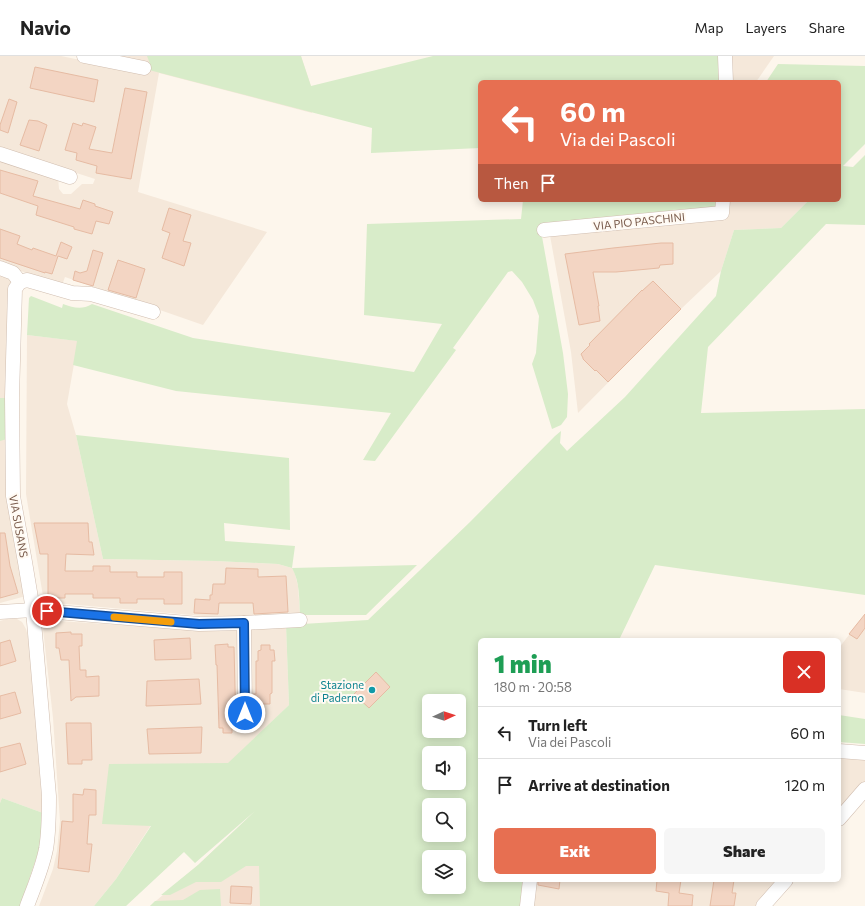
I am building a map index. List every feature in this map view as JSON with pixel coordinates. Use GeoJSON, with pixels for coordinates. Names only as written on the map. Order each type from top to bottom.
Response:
{"type":"FeatureCollection","features":[{"type":"Feature","properties":{"kind":"street"},"geometry":{"type":"LineString","coordinates":[[84,56],[144,68]]}},
{"type":"Feature","properties":{"kind":"street"},"geometry":{"type":"LineString","coordinates":[[725,56],[726,80]]}},
{"type":"Feature","properties":{"kind":"street"},"geometry":{"type":"LineString","coordinates":[[0,154],[70,177]]}},
{"type":"Feature","properties":{"kind":"street","name":"VIA PIO PASCHINI"},"geometry":{"type":"LineString","coordinates":[[544,230],[722,213],[723,202]]}},
{"type":"Feature","properties":{"kind":"street"},"geometry":{"type":"LineString","coordinates":[[0,268],[13,273],[20,282],[27,280],[72,293],[91,294],[153,312]]}},
{"type":"Feature","properties":{"kind":"street","name":"VIA SUSANS"},"geometry":{"type":"LineString","coordinates":[[20,282],[16,285],[15,289],[12,397],[12,496],[33,610],[49,796],[49,820],[46,850],[27,906]]}},
{"type":"Feature","properties":{"kind":"street"},"geometry":{"type":"LineString","coordinates":[[0,612],[33,610],[199,624],[300,620]]}},
{"type":"Feature","properties":{"kind":"street"},"geometry":{"type":"LineString","coordinates":[[244,623],[245,713]]}},
{"type":"Feature","properties":{"kind":"street"},"geometry":{"type":"LineString","coordinates":[[841,751],[865,753]]}},
{"type":"Feature","properties":{"kind":"street"},"geometry":{"type":"LineString","coordinates":[[841,817],[865,789]]}},
{"type":"Feature","properties":{"kind":"street"},"geometry":{"type":"LineString","coordinates":[[526,906],[530,882]]}},
{"type":"Feature","properties":{"kind":"street"},"geometry":{"type":"LineString","coordinates":[[763,906],[784,882]]}},
{"type":"Feature","properties":{"kind":"shaded area"},"geometry":{"type":"Polygon","coordinates":[[[0,56],[61,56],[148,74],[149,64],[110,56],[301,56],[311,86],[312,113],[159,73],[138,192],[267,232],[203,325],[65,277],[62,285],[0,264],[0,160],[58,177],[59,189],[63,194],[71,194],[82,184],[93,184],[95,179],[0,148],[0,56]]]}},
{"type":"Feature","properties":{"kind":"shaded area"},"geometry":{"type":"Polygon","coordinates":[[[732,56],[774,56],[757,80],[733,80],[732,56]]]}},
{"type":"Feature","properties":{"kind":"shaded area"},"geometry":{"type":"Polygon","coordinates":[[[728,202],[807,202],[781,228],[734,230],[721,271],[682,308],[578,413],[571,352],[549,230],[726,213],[728,202]]]}},
{"type":"Feature","properties":{"kind":"shaded area"},"geometry":{"type":"Polygon","coordinates":[[[0,273],[11,276],[6,476],[26,596],[0,603],[0,273]]]}},
{"type":"Feature","properties":{"kind":"shaded area"},"geometry":{"type":"Polygon","coordinates":[[[27,335],[78,341],[67,404],[76,435],[103,559],[216,561],[278,564],[292,568],[295,574],[298,586],[300,615],[254,618],[203,616],[44,602],[26,494],[27,335]]]}},
{"type":"Feature","properties":{"kind":"shaded area"},"geometry":{"type":"Polygon","coordinates":[[[865,614],[865,693],[841,689],[841,645],[865,614]]]}},
{"type":"Feature","properties":{"kind":"shaded area"},"geometry":{"type":"Polygon","coordinates":[[[10,618],[17,619],[22,622],[26,629],[29,641],[43,813],[2,798],[0,803],[0,621],[10,618]]]}},
{"type":"Feature","properties":{"kind":"shaded area"},"geometry":{"type":"Polygon","coordinates":[[[42,620],[204,630],[286,625],[289,705],[228,764],[109,764],[151,825],[116,879],[94,906],[39,906],[53,869],[57,851],[60,821],[53,718],[42,620]]]}},
{"type":"Feature","properties":{"kind":"shaded area"},"geometry":{"type":"Polygon","coordinates":[[[841,751],[865,753],[865,789],[841,817],[841,751]]]}},
{"type":"Feature","properties":{"kind":"shaded area"},"geometry":{"type":"Polygon","coordinates":[[[260,807],[260,906],[150,906],[198,865],[260,807]]]}},
{"type":"Feature","properties":{"kind":"shaded area"},"geometry":{"type":"Polygon","coordinates":[[[530,882],[784,882],[763,906],[527,906],[530,882]]]}},
{"type":"Feature","properties":{"kind":"green space"},"geometry":{"type":"Polygon","coordinates":[[[147,56],[301,56],[311,86],[433,56],[721,56],[723,80],[478,80],[478,148],[371,153],[372,128],[149,70],[150,64],[147,56]]]}},
{"type":"Feature","properties":{"kind":"green space"},"geometry":{"type":"Polygon","coordinates":[[[778,64],[865,66],[865,144],[843,166],[853,167],[865,155],[865,225],[826,224],[708,347],[701,413],[865,409],[865,595],[655,565],[620,638],[478,638],[478,882],[530,882],[527,906],[260,906],[259,866],[246,866],[221,882],[196,882],[170,895],[161,895],[198,865],[255,811],[195,863],[184,852],[126,906],[94,906],[116,879],[151,826],[102,824],[109,764],[228,763],[289,705],[286,625],[368,620],[470,522],[561,431],[560,443],[567,451],[625,397],[716,296],[721,271],[734,230],[781,228],[807,202],[841,202],[841,80],[767,80],[778,64]]]}},
{"type":"Feature","properties":{"kind":"green space"},"geometry":{"type":"Polygon","coordinates":[[[523,202],[718,202],[715,208],[695,213],[691,209],[672,210],[663,215],[541,231],[563,353],[568,394],[567,417],[561,425],[552,429],[532,364],[536,353],[539,316],[533,300],[522,282],[512,271],[508,272],[453,348],[456,350],[375,461],[363,460],[391,413],[176,391],[73,365],[77,341],[27,335],[29,298],[31,296],[62,308],[63,304],[78,308],[92,304],[193,338],[414,372],[442,324],[364,315],[367,224],[521,219],[523,202]]]}},
{"type":"Feature","properties":{"kind":"green space"},"geometry":{"type":"Polygon","coordinates":[[[0,398],[8,398],[7,439],[0,441],[0,398]]]}},
{"type":"Feature","properties":{"kind":"green space"},"geometry":{"type":"Polygon","coordinates":[[[76,435],[289,458],[290,530],[224,523],[225,541],[295,546],[292,568],[278,564],[216,561],[103,559],[76,435]]]}},
{"type":"Feature","properties":{"kind":"green space"},"geometry":{"type":"Polygon","coordinates":[[[417,565],[366,615],[300,615],[298,585],[292,568],[417,565]]]}},
{"type":"Feature","properties":{"kind":"green space"},"geometry":{"type":"Polygon","coordinates":[[[841,715],[865,719],[865,744],[841,742],[841,715]]]}},
{"type":"Feature","properties":{"kind":"green space"},"geometry":{"type":"Polygon","coordinates":[[[2,798],[43,813],[43,830],[39,850],[20,906],[0,906],[0,803],[2,798]]]}},
{"type":"Feature","properties":{"kind":"green space"},"geometry":{"type":"Polygon","coordinates":[[[220,889],[221,906],[150,906],[155,901],[183,900],[200,890],[220,889]]]}},
{"type":"Feature","properties":{"kind":"building"},"geometry":{"type":"Polygon","coordinates":[[[35,67],[98,80],[94,102],[30,88],[35,67]]]}},
{"type":"Feature","properties":{"kind":"building"},"geometry":{"type":"Polygon","coordinates":[[[125,88],[147,92],[131,179],[96,173],[97,166],[76,160],[77,153],[65,150],[73,123],[82,126],[83,123],[96,127],[89,149],[112,153],[125,88]]]}},
{"type":"Feature","properties":{"kind":"building"},"geometry":{"type":"Polygon","coordinates":[[[9,99],[17,102],[8,133],[0,130],[0,125],[9,99]]]}},
{"type":"Feature","properties":{"kind":"building"},"geometry":{"type":"Polygon","coordinates":[[[29,120],[38,121],[47,125],[39,151],[20,145],[29,120]]]}},
{"type":"Feature","properties":{"kind":"building"},"geometry":{"type":"Polygon","coordinates":[[[0,170],[38,181],[33,196],[80,209],[83,200],[113,212],[109,224],[96,221],[92,234],[36,215],[38,206],[0,193],[0,170]]]}},
{"type":"Feature","properties":{"kind":"building"},"geometry":{"type":"Polygon","coordinates":[[[169,208],[191,215],[183,241],[191,243],[184,266],[162,258],[170,233],[162,230],[169,208]]]}},
{"type":"Feature","properties":{"kind":"building"},"geometry":{"type":"Polygon","coordinates":[[[0,229],[20,236],[17,244],[32,250],[33,248],[56,256],[61,242],[72,247],[67,259],[58,256],[52,274],[45,273],[0,258],[0,229]]]}},
{"type":"Feature","properties":{"kind":"building"},"geometry":{"type":"Polygon","coordinates":[[[661,243],[673,243],[673,264],[660,265],[659,268],[616,272],[593,272],[600,321],[579,325],[565,254],[661,243]]]}},
{"type":"Feature","properties":{"kind":"building"},"geometry":{"type":"Polygon","coordinates":[[[93,250],[103,253],[93,286],[73,280],[75,271],[80,273],[87,271],[93,250]]]}},
{"type":"Feature","properties":{"kind":"building"},"geometry":{"type":"Polygon","coordinates":[[[118,260],[145,269],[136,298],[108,290],[118,260]]]}},
{"type":"Feature","properties":{"kind":"building"},"geometry":{"type":"Polygon","coordinates":[[[653,281],[681,309],[608,382],[583,359],[581,354],[642,290],[653,281]]]}},
{"type":"Feature","properties":{"kind":"building"},"geometry":{"type":"Polygon","coordinates":[[[34,523],[88,523],[89,542],[92,542],[94,555],[66,554],[65,571],[93,571],[93,566],[110,566],[110,572],[137,572],[137,577],[164,577],[164,572],[182,572],[182,604],[164,604],[164,599],[137,599],[137,603],[120,603],[120,598],[93,598],[93,594],[65,594],[65,598],[48,598],[48,554],[40,554],[34,523]]]}},
{"type":"Feature","properties":{"kind":"building"},"geometry":{"type":"Polygon","coordinates":[[[0,533],[5,533],[10,566],[18,593],[0,598],[0,533]]]}},
{"type":"Feature","properties":{"kind":"building"},"geometry":{"type":"Polygon","coordinates":[[[226,568],[258,569],[258,577],[286,576],[288,612],[254,614],[253,603],[219,603],[218,614],[194,613],[195,599],[210,600],[213,584],[225,584],[226,568]]]}},
{"type":"Feature","properties":{"kind":"building"},"geometry":{"type":"Polygon","coordinates":[[[865,614],[865,628],[857,639],[849,634],[865,614]]]}},
{"type":"Feature","properties":{"kind":"building"},"geometry":{"type":"Polygon","coordinates":[[[71,632],[71,634],[82,634],[82,646],[79,646],[80,670],[86,670],[86,677],[99,676],[99,696],[76,697],[71,701],[69,660],[61,660],[59,648],[56,648],[56,633],[71,632]]]}},
{"type":"Feature","properties":{"kind":"building"},"geometry":{"type":"Polygon","coordinates":[[[190,638],[191,659],[155,660],[154,640],[190,638]]]}},
{"type":"Feature","properties":{"kind":"building"},"geometry":{"type":"Polygon","coordinates":[[[10,640],[16,661],[0,666],[0,643],[10,640]]]}},
{"type":"Feature","properties":{"kind":"building"},"geometry":{"type":"Polygon","coordinates":[[[228,644],[228,647],[234,647],[236,728],[232,728],[232,733],[223,733],[223,728],[219,728],[215,645],[228,644]]]}},
{"type":"Feature","properties":{"kind":"building"},"geometry":{"type":"Polygon","coordinates":[[[261,645],[270,645],[270,650],[274,650],[275,661],[272,661],[272,693],[270,694],[270,704],[262,704],[262,710],[253,710],[253,694],[256,694],[256,661],[258,661],[258,651],[261,650],[261,645]]]}},
{"type":"Feature","properties":{"kind":"building","name":"Stazione di Paderno"},"geometry":{"type":"Polygon","coordinates":[[[376,672],[390,687],[369,708],[354,694],[376,672]]]}},
{"type":"Feature","properties":{"kind":"building"},"geometry":{"type":"Polygon","coordinates":[[[199,679],[201,704],[146,706],[147,681],[199,679]]]}},
{"type":"Feature","properties":{"kind":"building"},"geometry":{"type":"Polygon","coordinates":[[[15,692],[21,713],[0,719],[0,696],[15,692]]]}},
{"type":"Feature","properties":{"kind":"building"},"geometry":{"type":"Polygon","coordinates":[[[66,723],[91,723],[92,760],[82,760],[82,764],[68,764],[66,723]]]}},
{"type":"Feature","properties":{"kind":"building"},"geometry":{"type":"Polygon","coordinates":[[[202,727],[201,753],[149,754],[147,729],[202,727]]]}},
{"type":"Feature","properties":{"kind":"building"},"geometry":{"type":"Polygon","coordinates":[[[20,743],[26,764],[0,772],[0,748],[20,743]]]}},
{"type":"Feature","properties":{"kind":"building"},"geometry":{"type":"Polygon","coordinates":[[[84,789],[96,790],[96,815],[89,815],[87,844],[92,844],[89,872],[58,868],[62,821],[73,822],[73,794],[83,795],[84,789]]]}},
{"type":"Feature","properties":{"kind":"building"},"geometry":{"type":"Polygon","coordinates":[[[538,882],[560,882],[559,889],[538,885],[538,882]]]}},
{"type":"Feature","properties":{"kind":"building"},"geometry":{"type":"Polygon","coordinates":[[[657,882],[681,882],[679,893],[693,895],[692,906],[668,906],[669,893],[656,891],[657,882]]]}},
{"type":"Feature","properties":{"kind":"building"},"geometry":{"type":"Polygon","coordinates":[[[714,882],[734,882],[732,893],[736,893],[734,906],[710,906],[714,882]]]}},
{"type":"Feature","properties":{"kind":"building"},"geometry":{"type":"Polygon","coordinates":[[[231,886],[252,887],[251,904],[230,903],[231,886]]]}},
{"type":"Feature","properties":{"kind":"slow traffic"},"geometry":{"type":"LineString","coordinates":[[114,617],[171,622]]}},
{"type":"Feature","properties":{"kind":"place","name":"Stazione di Paderno"},"geometry":{"type":"Point","coordinates":[372,690]}},
{"type":"Feature","properties":{"kind":"route"},"geometry":{"type":"LineString","coordinates":[[47,611],[199,624],[244,623],[245,713]]}}]}
